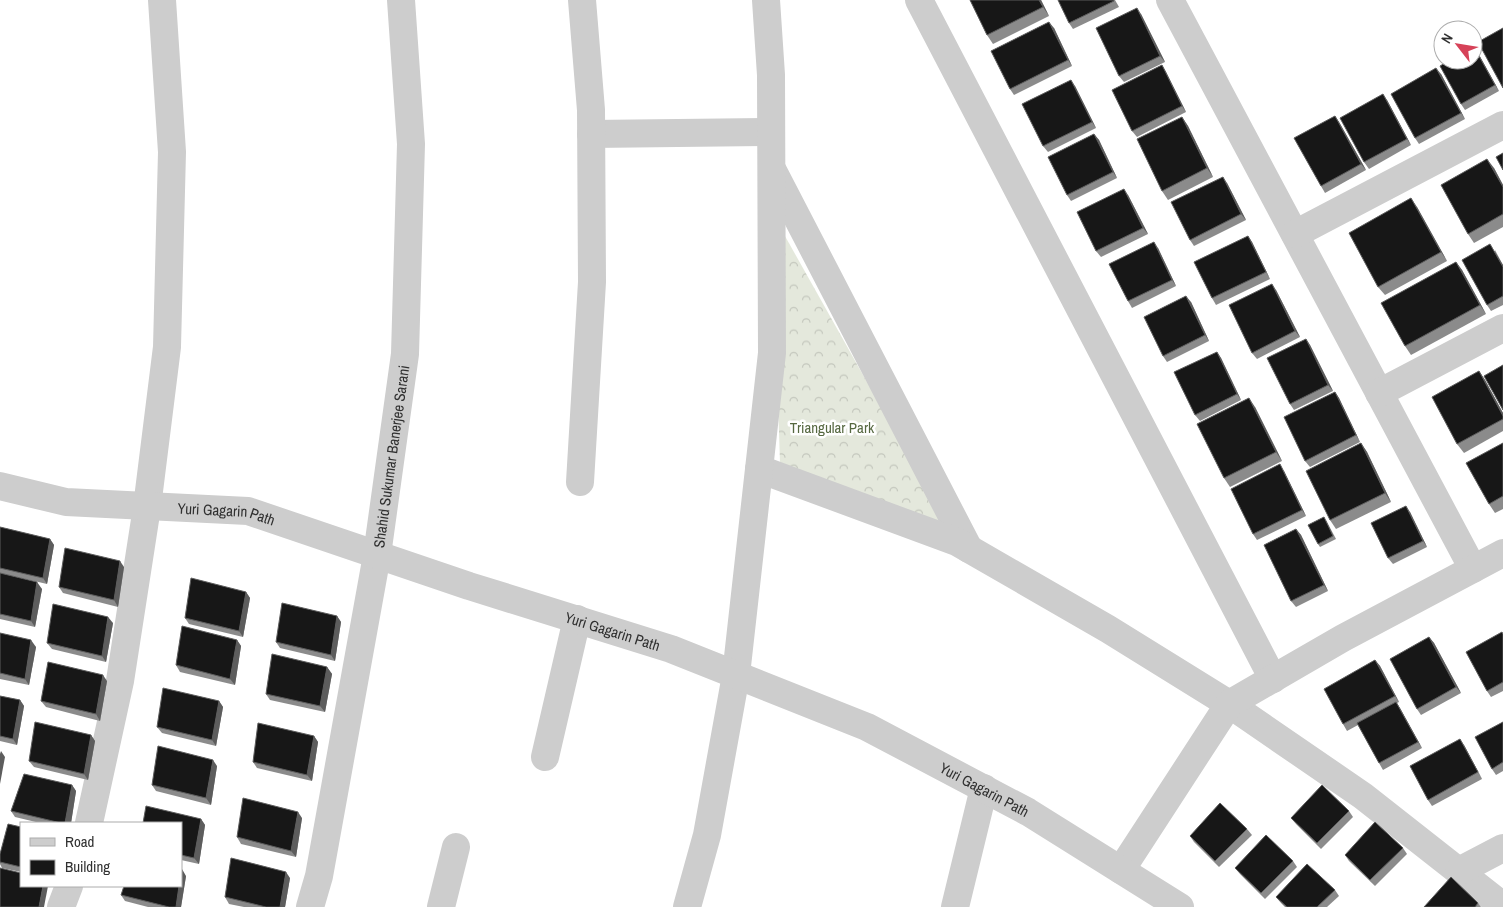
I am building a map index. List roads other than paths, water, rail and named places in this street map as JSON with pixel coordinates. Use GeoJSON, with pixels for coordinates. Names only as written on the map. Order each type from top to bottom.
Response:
{"type":"FeatureCollection","features":[{"type":"Feature","properties":{"kind":"street"},"geometry":{"type":"LineString","coordinates":[[89,822],[120,681],[147,506],[167,347],[172,152],[162,0]]}},
{"type":"Feature","properties":{"kind":"street","name":"Shahid Sukumar Banerjee Sarani"},"geometry":{"type":"LineString","coordinates":[[310,907],[318,876],[377,555],[405,354],[411,144],[401,0]]}},
{"type":"Feature","properties":{"kind":"street"},"geometry":{"type":"LineString","coordinates":[[580,482],[592,282],[591,134],[582,0]]}},
{"type":"Feature","properties":{"kind":"street"},"geometry":{"type":"LineString","coordinates":[[687,907],[707,834],[736,675],[772,353],[771,75],[766,0]]}},
{"type":"Feature","properties":{"kind":"street"},"geometry":{"type":"LineString","coordinates":[[919,0],[1273,678]]}},
{"type":"Feature","properties":{"kind":"street"},"geometry":{"type":"LineString","coordinates":[[1170,0],[1473,569]]}},
{"type":"Feature","properties":{"kind":"street"},"geometry":{"type":"LineString","coordinates":[[1295,234],[1503,125]]}},
{"type":"Feature","properties":{"kind":"street"},"geometry":{"type":"LineString","coordinates":[[591,134],[771,132]]}},
{"type":"Feature","properties":{"kind":"street"},"geometry":{"type":"LineString","coordinates":[[771,167],[969,549]]}},
{"type":"Feature","properties":{"kind":"street"},"geometry":{"type":"LineString","coordinates":[[1380,393],[1503,328]]}},
{"type":"Feature","properties":{"kind":"street"},"geometry":{"type":"LineString","coordinates":[[759,469],[957,542],[1108,629],[1229,704],[1364,796],[1503,906]]}},
{"type":"Feature","properties":{"kind":"street","name":"Yuri Gagarin Path"},"geometry":{"type":"LineString","coordinates":[[0,486],[66,502],[248,511],[377,555],[672,649],[867,727],[1028,812],[1180,907]]}},
{"type":"Feature","properties":{"kind":"street"},"geometry":{"type":"LineString","coordinates":[[1121,870],[1229,704],[1273,678],[1503,553]]}},
{"type":"Feature","properties":{"kind":"street"},"geometry":{"type":"LineString","coordinates":[[545,756],[577,620]]}},
{"type":"Feature","properties":{"kind":"street"},"geometry":{"type":"LineString","coordinates":[[955,907],[984,788]]}},
{"type":"Feature","properties":{"kind":"street"},"geometry":{"type":"LineString","coordinates":[[441,907],[456,847]]}},
{"type":"Feature","properties":{"kind":"street"},"geometry":{"type":"LineString","coordinates":[[1459,872],[1503,848]]}},
{"type":"Feature","properties":{"kind":"street"},"geometry":{"type":"LineString","coordinates":[[62,907],[69,887]]}},
{"type":"Feature","properties":{"kind":"park label","name":"Triangular Park"},"geometry":{"type":"Point","coordinates":[832,427]}}]}
